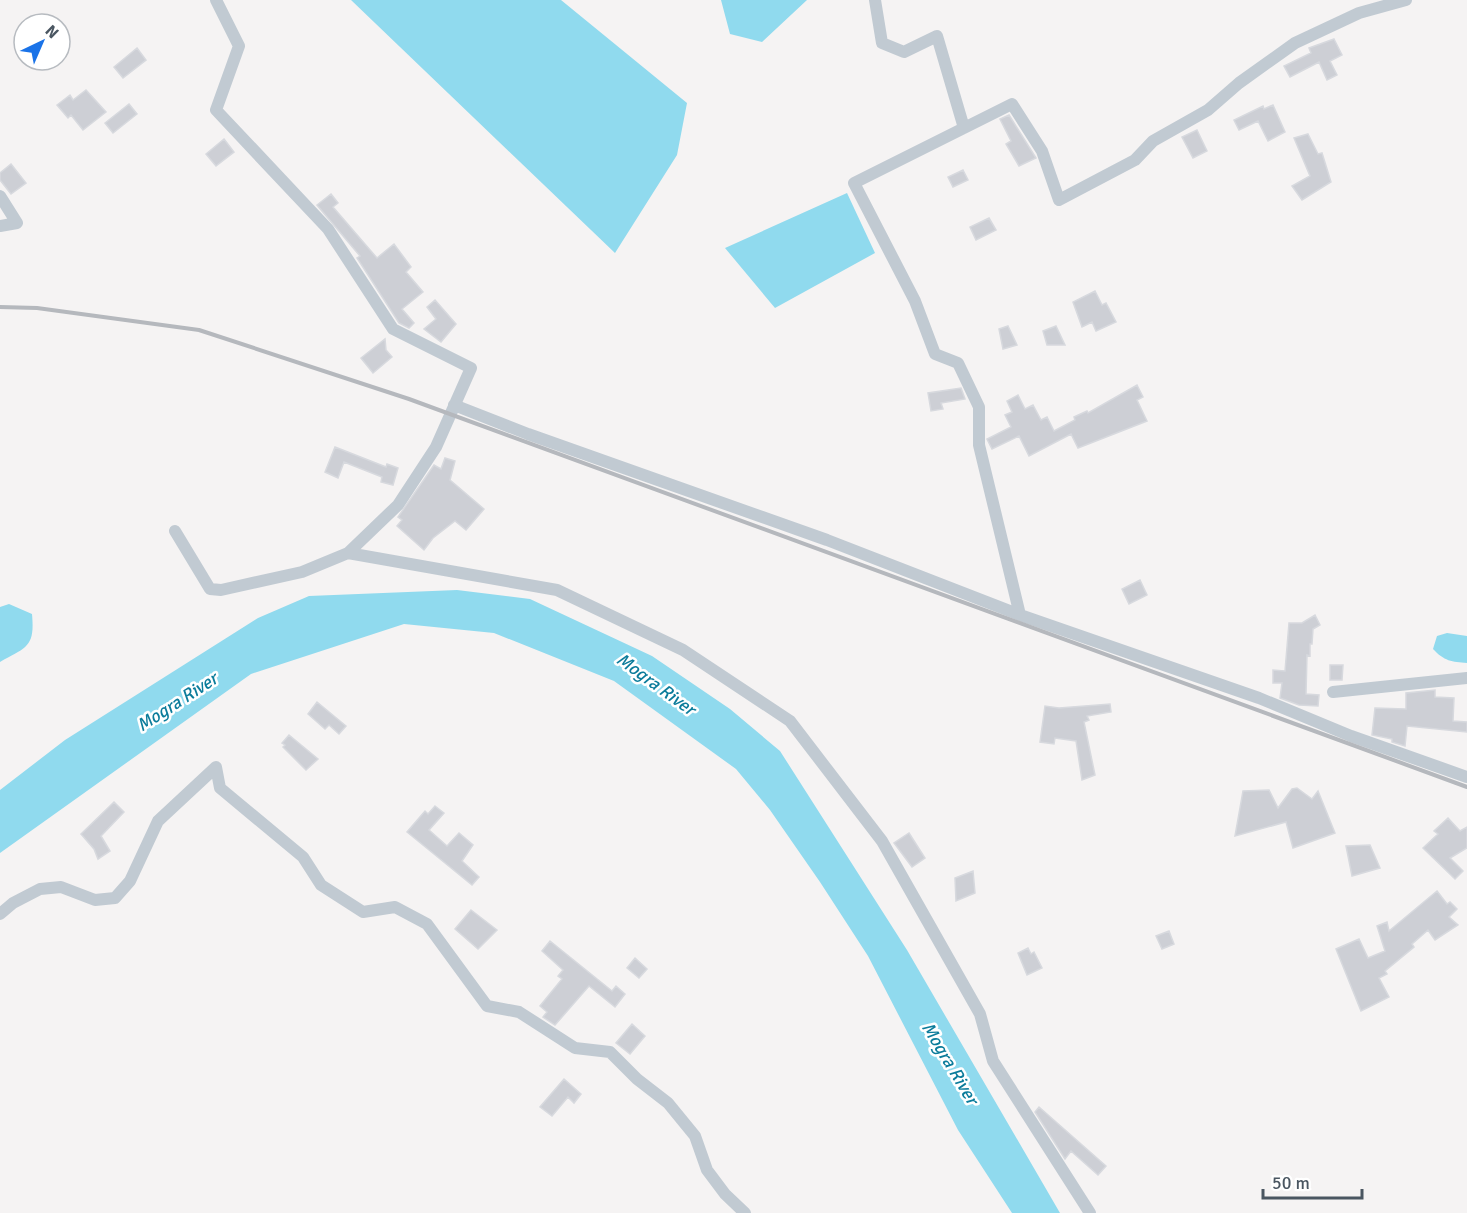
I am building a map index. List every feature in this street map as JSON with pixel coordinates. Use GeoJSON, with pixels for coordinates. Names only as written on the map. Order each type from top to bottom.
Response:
{"type":"FeatureCollection","features":[{"type":"Feature","properties":{"kind":"street"},"geometry":{"type":"LineString","coordinates":[[175,531],[210,589],[221,590],[302,572],[348,554],[398,505],[436,447],[471,368],[393,329],[328,229],[216,110],[240,46],[216,0]]}},
{"type":"Feature","properties":{"kind":"street"},"geometry":{"type":"LineString","coordinates":[[875,0],[882,43],[904,52],[937,36],[964,128]]}},
{"type":"Feature","properties":{"kind":"street"},"geometry":{"type":"LineString","coordinates":[[1020,615],[979,445],[979,407],[958,363],[935,354],[915,301],[854,183],[1012,104],[1042,151],[1059,200],[1135,160],[1153,141],[1208,110],[1239,83],[1295,44],[1359,13],[1406,0]]}},
{"type":"Feature","properties":{"kind":"street"},"geometry":{"type":"LineString","coordinates":[[0,196],[16,223],[0,226]]}},
{"type":"Feature","properties":{"kind":"street"},"geometry":{"type":"LineString","coordinates":[[454,405],[528,434],[826,540],[1020,615],[1259,698],[1352,736],[1467,777]]}},
{"type":"Feature","properties":{"kind":"street"},"geometry":{"type":"LineString","coordinates":[[348,554],[557,590],[683,650],[790,721],[882,842],[980,1014],[993,1061],[1090,1213]]}},
{"type":"Feature","properties":{"kind":"street"},"geometry":{"type":"LineString","coordinates":[[1333,692],[1467,678]]}},
{"type":"Feature","properties":{"kind":"street"},"geometry":{"type":"LineString","coordinates":[[0,914],[13,903],[40,889],[61,887],[95,900],[115,898],[130,881],[158,822],[216,767],[220,788],[303,857],[321,885],[363,912],[395,907],[427,924],[487,1006],[519,1012],[575,1048],[610,1052],[637,1079],[668,1103],[695,1136],[707,1170],[725,1194],[745,1213]]}},
{"type":"Feature","properties":{"kind":"water"},"geometry":{"type":"Polygon","coordinates":[[[351,0],[561,0],[687,103],[677,155],[615,253],[351,0]]]}},
{"type":"Feature","properties":{"kind":"water"},"geometry":{"type":"Polygon","coordinates":[[[721,0],[807,0],[762,42],[730,34],[721,0]]]}},
{"type":"Feature","properties":{"kind":"water"},"geometry":{"type":"Polygon","coordinates":[[[847,193],[875,253],[775,308],[725,248],[847,193]]]}},
{"type":"Feature","properties":{"kind":"water","name":"Mogra River"},"geometry":{"type":"Polygon","coordinates":[[[457,590],[530,599],[652,656],[730,709],[780,751],[907,950],[1060,1213],[1012,1213],[958,1130],[868,956],[770,810],[736,769],[614,681],[494,633],[404,624],[251,674],[0,853],[0,790],[65,740],[258,618],[309,596],[457,590]]]}},
{"type":"Feature","properties":{"kind":"water"},"geometry":{"type":"Polygon","coordinates":[[[9,604],[32,614],[32,633],[23,649],[0,662],[0,607],[9,604]]]}},
{"type":"Feature","properties":{"kind":"water"},"geometry":{"type":"Polygon","coordinates":[[[1447,633],[1467,636],[1467,663],[1448,660],[1433,649],[1437,636],[1447,633]]]}},
{"type":"Feature","properties":{"kind":"building"},"geometry":{"type":"Polygon","coordinates":[[[1334,39],[1342,55],[1330,61],[1337,75],[1327,80],[1319,62],[1290,77],[1284,66],[1311,53],[1309,48],[1334,39]]]}},
{"type":"Feature","properties":{"kind":"building"},"geometry":{"type":"Polygon","coordinates":[[[137,48],[146,60],[123,78],[114,67],[137,48]]]}},
{"type":"Feature","properties":{"kind":"building"},"geometry":{"type":"Polygon","coordinates":[[[86,90],[106,112],[83,130],[71,115],[68,118],[57,105],[70,95],[73,100],[86,90]]]}},
{"type":"Feature","properties":{"kind":"building"},"geometry":{"type":"Polygon","coordinates":[[[129,104],[137,114],[113,133],[105,123],[129,104]]]}},
{"type":"Feature","properties":{"kind":"building"},"geometry":{"type":"Polygon","coordinates":[[[1273,105],[1285,132],[1268,141],[1258,121],[1239,130],[1234,120],[1263,106],[1264,109],[1273,105]]]}},
{"type":"Feature","properties":{"kind":"building"},"geometry":{"type":"Polygon","coordinates":[[[1009,115],[1036,158],[1019,166],[1006,144],[1011,141],[1000,119],[1009,115]]]}},
{"type":"Feature","properties":{"kind":"building"},"geometry":{"type":"Polygon","coordinates":[[[1197,130],[1207,151],[1193,158],[1182,137],[1197,130]]]}},
{"type":"Feature","properties":{"kind":"building"},"geometry":{"type":"Polygon","coordinates":[[[1308,134],[1318,154],[1322,153],[1331,182],[1302,200],[1292,186],[1310,176],[1294,138],[1308,134]]]}},
{"type":"Feature","properties":{"kind":"building"},"geometry":{"type":"Polygon","coordinates":[[[224,139],[234,152],[216,166],[206,154],[224,139]]]}},
{"type":"Feature","properties":{"kind":"building"},"geometry":{"type":"Polygon","coordinates":[[[11,164],[26,183],[11,194],[0,180],[0,173],[11,164]]]}},
{"type":"Feature","properties":{"kind":"building"},"geometry":{"type":"Polygon","coordinates":[[[963,170],[968,180],[953,187],[948,177],[963,170]]]}},
{"type":"Feature","properties":{"kind":"building"},"geometry":{"type":"Polygon","coordinates":[[[331,194],[338,203],[333,207],[377,258],[394,244],[411,267],[406,272],[423,292],[402,309],[414,323],[409,328],[399,323],[357,258],[360,256],[317,205],[331,194]]]}},
{"type":"Feature","properties":{"kind":"building"},"geometry":{"type":"Polygon","coordinates":[[[989,218],[996,230],[976,240],[970,227],[989,218]]]}},
{"type":"Feature","properties":{"kind":"building"},"geometry":{"type":"Polygon","coordinates":[[[1095,291],[1102,305],[1106,303],[1116,322],[1096,331],[1092,322],[1082,327],[1073,302],[1095,291]]]}},
{"type":"Feature","properties":{"kind":"building"},"geometry":{"type":"Polygon","coordinates":[[[435,300],[456,324],[441,342],[424,329],[436,319],[427,307],[435,300]]]}},
{"type":"Feature","properties":{"kind":"building"},"geometry":{"type":"Polygon","coordinates":[[[1008,326],[1017,345],[1003,349],[999,329],[1008,326]]]}},
{"type":"Feature","properties":{"kind":"building"},"geometry":{"type":"Polygon","coordinates":[[[1056,326],[1065,345],[1047,345],[1043,331],[1056,326]]]}},
{"type":"Feature","properties":{"kind":"building"},"geometry":{"type":"Polygon","coordinates":[[[385,339],[386,350],[392,357],[373,373],[361,358],[385,339]]]}},
{"type":"Feature","properties":{"kind":"building"},"geometry":{"type":"Polygon","coordinates":[[[1137,385],[1143,397],[1137,400],[1147,421],[1078,448],[1071,434],[1029,456],[1019,436],[992,449],[987,439],[1011,427],[1005,415],[1012,412],[1007,401],[1018,395],[1025,409],[1033,405],[1041,420],[1047,417],[1054,431],[1075,420],[1074,417],[1087,411],[1088,413],[1137,385]]]}},
{"type":"Feature","properties":{"kind":"building"},"geometry":{"type":"Polygon","coordinates":[[[961,388],[965,399],[941,403],[943,409],[931,411],[928,393],[961,388]]]}},
{"type":"Feature","properties":{"kind":"building"},"geometry":{"type":"Polygon","coordinates":[[[335,447],[386,467],[387,464],[398,468],[393,485],[381,482],[382,477],[344,462],[338,478],[325,472],[335,447]]]}},
{"type":"Feature","properties":{"kind":"building"},"geometry":{"type":"Polygon","coordinates":[[[445,458],[455,461],[450,480],[484,509],[466,530],[455,521],[433,538],[424,550],[397,526],[402,520],[398,517],[434,465],[441,469],[445,458]]]}},
{"type":"Feature","properties":{"kind":"building"},"geometry":{"type":"Polygon","coordinates":[[[1140,580],[1147,595],[1129,604],[1122,589],[1140,580]]]}},
{"type":"Feature","properties":{"kind":"building"},"geometry":{"type":"Polygon","coordinates":[[[1315,615],[1320,625],[1313,629],[1310,656],[1307,655],[1306,694],[1319,695],[1318,706],[1299,705],[1280,698],[1282,683],[1273,683],[1273,670],[1285,671],[1289,623],[1302,623],[1315,615]]]}},
{"type":"Feature","properties":{"kind":"building"},"geometry":{"type":"Polygon","coordinates":[[[1330,665],[1343,665],[1342,680],[1330,680],[1330,665]]]}},
{"type":"Feature","properties":{"kind":"building"},"geometry":{"type":"Polygon","coordinates":[[[1435,690],[1435,697],[1454,698],[1453,721],[1467,722],[1467,732],[1407,726],[1405,746],[1392,742],[1392,739],[1372,735],[1375,708],[1406,709],[1406,693],[1435,690]]]}},
{"type":"Feature","properties":{"kind":"building"},"geometry":{"type":"Polygon","coordinates":[[[317,702],[346,726],[339,734],[329,725],[325,729],[308,714],[317,702]]]}},
{"type":"Feature","properties":{"kind":"building"},"geometry":{"type":"Polygon","coordinates":[[[1110,704],[1111,712],[1087,716],[1089,720],[1084,722],[1095,775],[1082,780],[1076,741],[1055,738],[1054,744],[1040,742],[1045,706],[1059,708],[1110,704]]]}},
{"type":"Feature","properties":{"kind":"building"},"geometry":{"type":"Polygon","coordinates":[[[289,735],[318,759],[306,770],[283,747],[285,745],[282,743],[289,735]]]}},
{"type":"Feature","properties":{"kind":"building"},"geometry":{"type":"Polygon","coordinates":[[[1297,788],[1312,799],[1318,791],[1335,833],[1293,848],[1286,822],[1235,836],[1243,791],[1269,790],[1278,808],[1292,789],[1297,788]]]}},
{"type":"Feature","properties":{"kind":"building"},"geometry":{"type":"Polygon","coordinates":[[[114,802],[124,812],[101,836],[110,851],[98,859],[94,849],[81,834],[114,802]]]}},
{"type":"Feature","properties":{"kind":"building"},"geometry":{"type":"Polygon","coordinates":[[[435,806],[444,813],[429,830],[447,846],[459,833],[473,845],[462,861],[479,877],[472,885],[407,832],[425,811],[428,814],[435,806]]]}},
{"type":"Feature","properties":{"kind":"building"},"geometry":{"type":"Polygon","coordinates":[[[1448,818],[1460,831],[1467,827],[1467,848],[1450,858],[1463,871],[1455,879],[1423,848],[1438,834],[1434,831],[1448,818]]]}},
{"type":"Feature","properties":{"kind":"building"},"geometry":{"type":"Polygon","coordinates":[[[909,833],[925,858],[912,867],[894,843],[909,833]]]}},
{"type":"Feature","properties":{"kind":"building"},"geometry":{"type":"Polygon","coordinates":[[[1370,845],[1380,868],[1352,876],[1346,846],[1370,845]]]}},
{"type":"Feature","properties":{"kind":"building"},"geometry":{"type":"Polygon","coordinates":[[[973,871],[975,893],[956,901],[955,878],[973,871]]]}},
{"type":"Feature","properties":{"kind":"building"},"geometry":{"type":"Polygon","coordinates":[[[1437,891],[1447,904],[1450,902],[1457,909],[1449,917],[1458,925],[1435,940],[1428,930],[1412,944],[1414,947],[1385,971],[1387,974],[1379,978],[1389,997],[1361,1011],[1336,949],[1359,939],[1368,958],[1385,951],[1377,926],[1387,922],[1389,931],[1437,891]]]}},
{"type":"Feature","properties":{"kind":"building"},"geometry":{"type":"Polygon","coordinates":[[[471,910],[497,930],[478,949],[455,929],[471,910]]]}},
{"type":"Feature","properties":{"kind":"building"},"geometry":{"type":"Polygon","coordinates":[[[1169,931],[1174,944],[1162,949],[1156,936],[1169,931]]]}},
{"type":"Feature","properties":{"kind":"building"},"geometry":{"type":"Polygon","coordinates":[[[550,941],[612,991],[616,986],[625,994],[615,1007],[589,986],[555,1025],[543,1017],[547,1012],[540,1006],[562,979],[558,976],[563,970],[542,951],[550,941]]]}},
{"type":"Feature","properties":{"kind":"building"},"geometry":{"type":"Polygon","coordinates":[[[1028,948],[1031,954],[1034,952],[1042,968],[1027,975],[1018,953],[1028,948]]]}},
{"type":"Feature","properties":{"kind":"building"},"geometry":{"type":"Polygon","coordinates":[[[635,958],[647,969],[639,978],[627,968],[635,958]]]}},
{"type":"Feature","properties":{"kind":"building"},"geometry":{"type":"Polygon","coordinates":[[[632,1024],[645,1036],[630,1054],[616,1043],[632,1024]]]}},
{"type":"Feature","properties":{"kind":"building"},"geometry":{"type":"Polygon","coordinates":[[[564,1079],[581,1094],[574,1103],[568,1097],[552,1116],[540,1107],[564,1079]]]}},
{"type":"Feature","properties":{"kind":"building"},"geometry":{"type":"Polygon","coordinates":[[[1039,1107],[1106,1166],[1098,1175],[1071,1151],[1065,1159],[1035,1112],[1039,1107]]]}},
{"type":"Feature","properties":{"kind":"railway"},"geometry":{"type":"LineString","coordinates":[[0,307],[37,308],[199,330],[409,399],[1467,787]]}}]}
